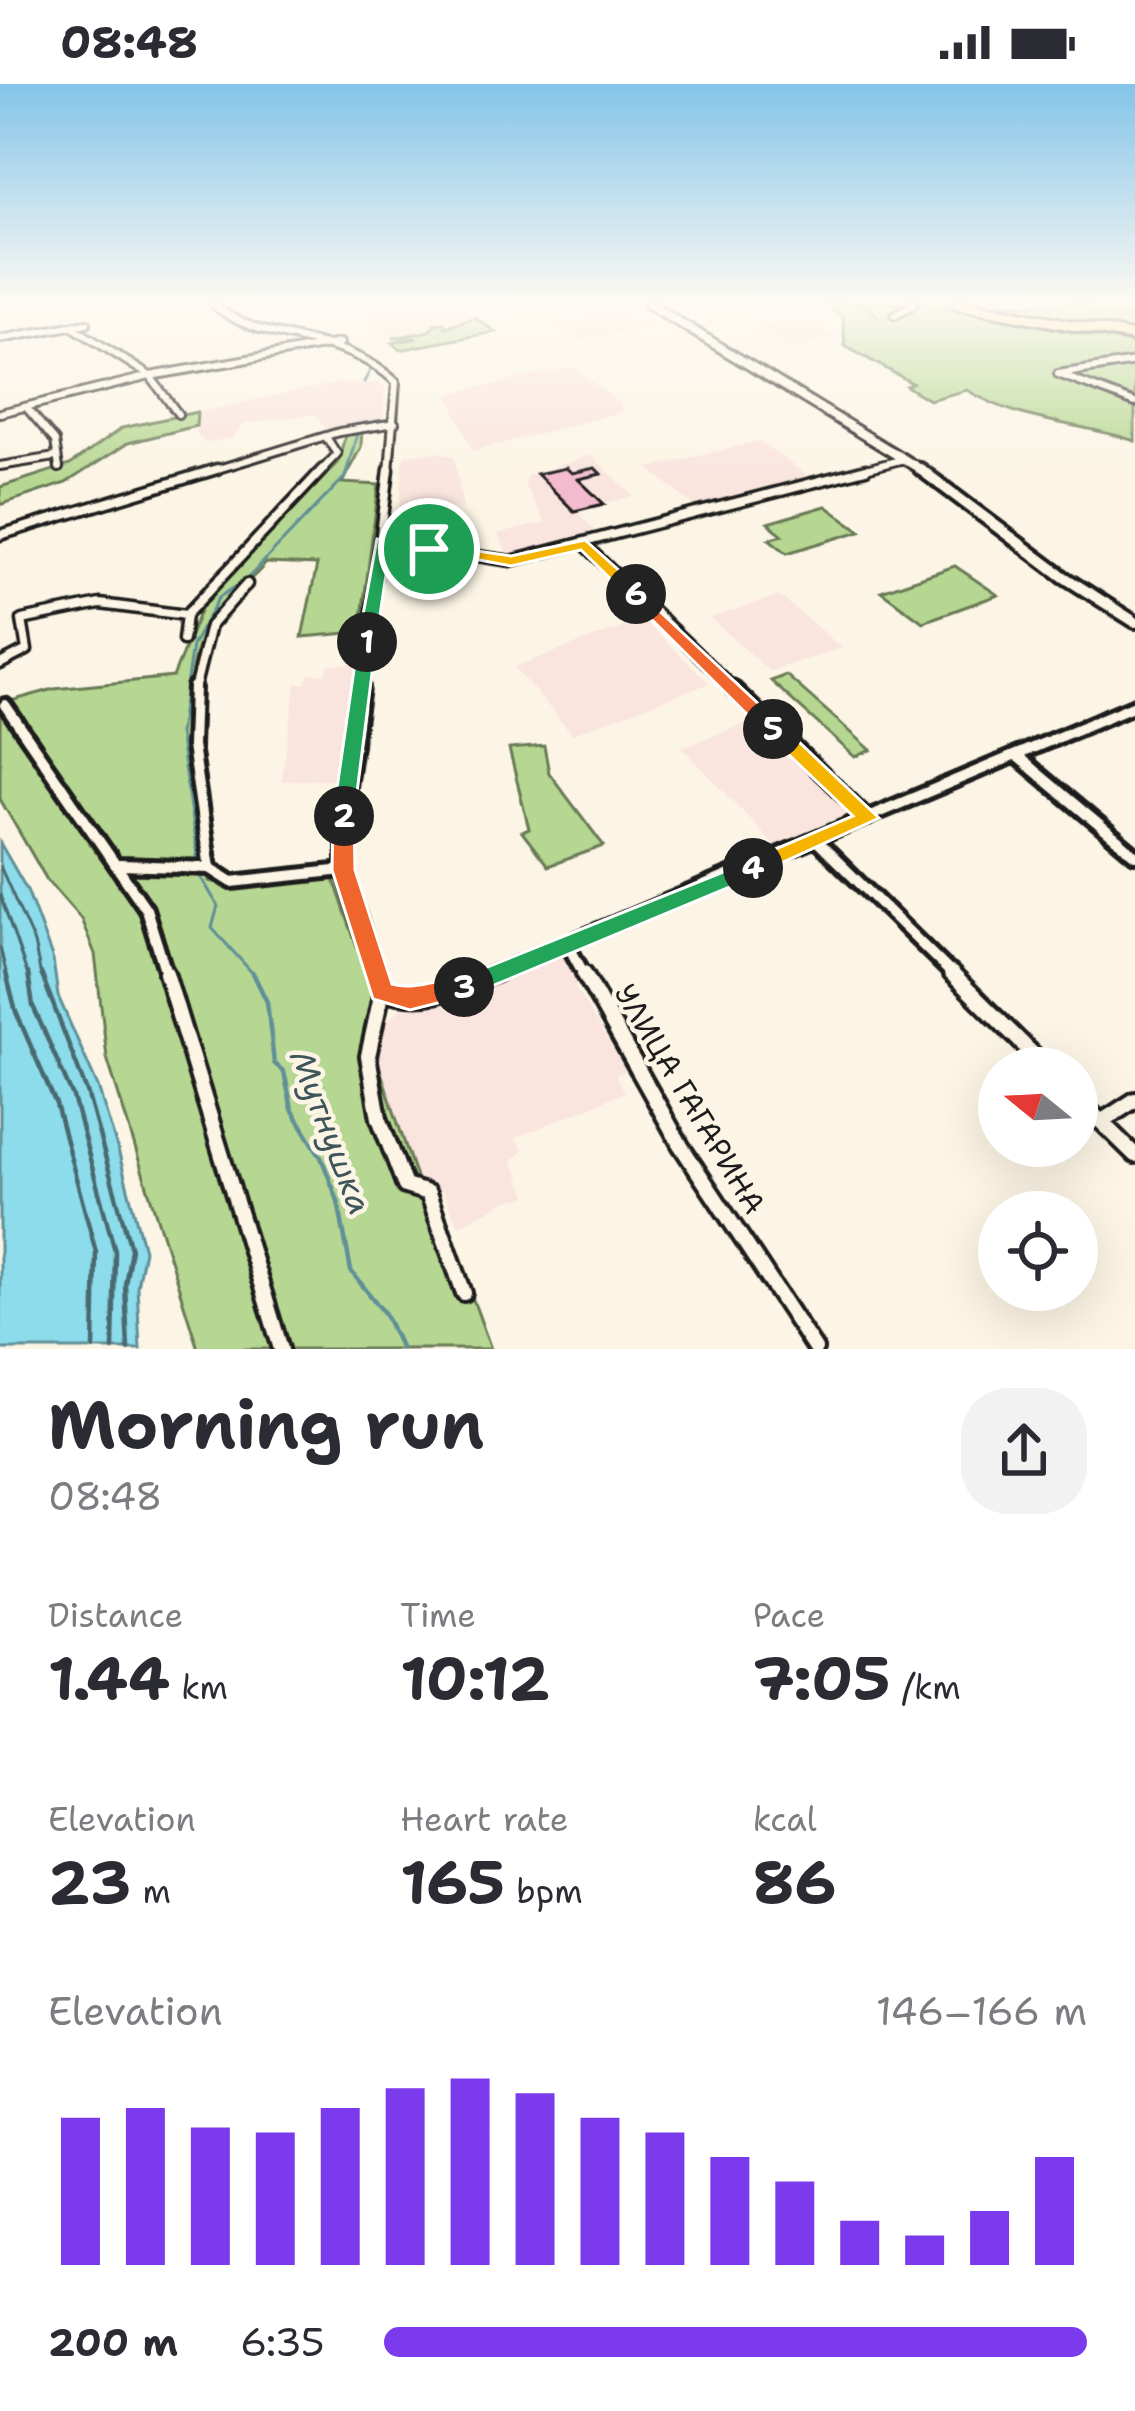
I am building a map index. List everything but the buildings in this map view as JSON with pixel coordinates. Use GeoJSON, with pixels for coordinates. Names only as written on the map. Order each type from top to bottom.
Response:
{"type":"FeatureCollection","features":[{"type":"Feature","properties":{"kind":"main road"},"geometry":{"type":"LineString","coordinates":[[746,363],[904,459],[1064,578],[1135,622]]}},
{"type":"Feature","properties":{"kind":"street"},"geometry":{"type":"LineString","coordinates":[[130,363],[150,376],[178,414]]}},
{"type":"Feature","properties":{"kind":"street"},"geometry":{"type":"LineString","coordinates":[[0,413],[225,363]]}},
{"type":"Feature","properties":{"kind":"street"},"geometry":{"type":"LineString","coordinates":[[377,363],[396,382],[395,423],[344,816],[344,870],[382,992],[368,1056],[379,1118],[405,1186],[428,1193],[464,1293]]}},
{"type":"Feature","properties":{"kind":"street"},"geometry":{"type":"LineString","coordinates":[[1128,363],[1058,374],[1135,403]]}},
{"type":"Feature","properties":{"kind":"street"},"geometry":{"type":"LineString","coordinates":[[26,407],[55,441],[59,468]]}},
{"type":"Feature","properties":{"kind":"street"},"geometry":{"type":"LineString","coordinates":[[0,535],[326,437],[395,423]]}},
{"type":"Feature","properties":{"kind":"street"},"geometry":{"type":"LineString","coordinates":[[183,640],[186,615],[337,454],[326,437]]}},
{"type":"Feature","properties":{"kind":"street"},"geometry":{"type":"LineString","coordinates":[[0,466],[55,457]]}},
{"type":"Feature","properties":{"kind":"street"},"geometry":{"type":"LineString","coordinates":[[383,542],[493,561],[585,545],[904,459]]}},
{"type":"Feature","properties":{"kind":"street"},"geometry":{"type":"LineString","coordinates":[[585,545],[868,818]]}},
{"type":"Feature","properties":{"kind":"street"},"geometry":{"type":"LineString","coordinates":[[210,868],[194,782],[190,713],[211,622],[247,584]]}},
{"type":"Feature","properties":{"kind":"street"},"geometry":{"type":"LineString","coordinates":[[0,664],[27,650],[22,620],[100,604],[186,615]]}},
{"type":"Feature","properties":{"kind":"street"},"geometry":{"type":"LineString","coordinates":[[5,705],[146,909],[281,1349]]}},
{"type":"Feature","properties":{"kind":"street"},"geometry":{"type":"LineString","coordinates":[[382,992],[410,1000],[439,997],[569,947],[1135,705]]}},
{"type":"Feature","properties":{"kind":"street"},"geometry":{"type":"LineString","coordinates":[[1016,756],[1135,854]]}},
{"type":"Feature","properties":{"kind":"street"},"geometry":{"type":"LineString","coordinates":[[817,841],[1026,1047]]}},
{"type":"Feature","properties":{"kind":"street"},"geometry":{"type":"LineString","coordinates":[[119,865],[210,868],[232,882],[344,870]]}},
{"type":"Feature","properties":{"kind":"street","name":"УЛИЦА ГАГАРИНА"},"geometry":{"type":"LineString","coordinates":[[569,947],[681,1146],[815,1349]]}},
{"type":"Feature","properties":{"kind":"street"},"geometry":{"type":"LineString","coordinates":[[1101,1122],[1135,1100]]}},
{"type":"Feature","properties":{"kind":"street"},"geometry":{"type":"LineString","coordinates":[[1098,1119],[1135,1155]]}},
{"type":"Feature","properties":{"kind":"shaded area"},"geometry":{"type":"Polygon","coordinates":[[[573,367],[621,405],[622,412],[473,451],[448,394],[573,367]]]}},
{"type":"Feature","properties":{"kind":"shaded area"},"geometry":{"type":"Polygon","coordinates":[[[336,383],[385,387],[383,424],[326,430],[316,414],[244,424],[232,438],[205,443],[196,433],[197,412],[336,383]]]}},
{"type":"Feature","properties":{"kind":"shaded area"},"geometry":{"type":"Polygon","coordinates":[[[759,441],[808,476],[694,506],[648,468],[759,441]]]}},
{"type":"Feature","properties":{"kind":"shaded area"},"geometry":{"type":"Polygon","coordinates":[[[437,452],[454,456],[463,508],[400,510],[404,455],[437,452]]]}},
{"type":"Feature","properties":{"kind":"shaded area"},"geometry":{"type":"Polygon","coordinates":[[[591,455],[634,496],[576,511],[599,535],[510,560],[498,534],[545,523],[525,486],[526,476],[591,455]]]}},
{"type":"Feature","properties":{"kind":"shaded area"},"geometry":{"type":"Polygon","coordinates":[[[779,596],[842,648],[769,671],[710,618],[779,596]]]}},
{"type":"Feature","properties":{"kind":"shaded area"},"geometry":{"type":"Polygon","coordinates":[[[643,620],[710,683],[572,734],[514,667],[643,620]]]}},
{"type":"Feature","properties":{"kind":"shaded area"},"geometry":{"type":"Polygon","coordinates":[[[357,664],[339,779],[281,781],[296,684],[306,683],[309,674],[326,674],[329,665],[357,664]]]}},
{"type":"Feature","properties":{"kind":"shaded area"},"geometry":{"type":"Polygon","coordinates":[[[758,719],[855,811],[774,845],[682,747],[758,719]]]}},
{"type":"Feature","properties":{"kind":"shaded area"},"geometry":{"type":"Polygon","coordinates":[[[565,955],[579,975],[575,988],[627,1071],[615,1075],[625,1092],[515,1138],[524,1151],[512,1160],[528,1197],[510,1199],[459,1226],[443,1192],[410,1171],[372,1045],[383,1024],[401,1009],[431,1001],[439,1005],[565,955]]]}},
{"type":"Feature","properties":{"kind":"green space"},"geometry":{"type":"Polygon","coordinates":[[[876,363],[1135,363],[1135,441],[1008,410],[967,390],[929,400],[906,386],[912,383],[876,363]]]}},
{"type":"Feature","properties":{"kind":"green space"},"geometry":{"type":"Polygon","coordinates":[[[197,412],[196,426],[128,443],[66,483],[0,505],[0,487],[70,465],[122,428],[197,412]]]}},
{"type":"Feature","properties":{"kind":"green space"},"geometry":{"type":"Polygon","coordinates":[[[362,427],[361,447],[342,483],[379,485],[360,632],[302,637],[317,565],[266,563],[228,598],[208,622],[190,684],[194,785],[209,881],[235,887],[333,876],[383,1024],[372,1045],[443,1259],[460,1264],[491,1349],[198,1349],[107,1058],[95,954],[81,919],[47,880],[0,799],[0,704],[54,689],[173,677],[202,606],[338,462],[347,429],[362,427]]]}},
{"type":"Feature","properties":{"kind":"green space"},"geometry":{"type":"Polygon","coordinates":[[[826,506],[861,531],[787,553],[769,539],[783,535],[768,523],[826,506]]]}},
{"type":"Feature","properties":{"kind":"green space"},"geometry":{"type":"Polygon","coordinates":[[[955,566],[998,595],[923,622],[881,591],[955,566]]]}},
{"type":"Feature","properties":{"kind":"green space"},"geometry":{"type":"Polygon","coordinates":[[[786,675],[871,750],[855,757],[771,681],[786,675]]]}},
{"type":"Feature","properties":{"kind":"green space"},"geometry":{"type":"Polygon","coordinates":[[[544,746],[549,773],[604,846],[548,866],[522,832],[529,829],[509,749],[544,746]]]}},
{"type":"Feature","properties":{"kind":"water"},"geometry":{"type":"Polygon","coordinates":[[[0,843],[27,890],[53,960],[58,996],[98,1087],[119,1154],[144,1250],[137,1286],[140,1349],[0,1349],[0,843]]]}},
{"type":"Feature","properties":{"kind":"waterway","name":"Мутнушка"},"geometry":{"type":"LineString","coordinates":[[364,382],[371,369]]}},
{"type":"Feature","properties":{"kind":"waterway","name":"Мутнушка"},"geometry":{"type":"LineString","coordinates":[[198,862],[179,733],[192,646],[219,597],[245,581],[345,477],[357,434]]}},
{"type":"Feature","properties":{"kind":"waterway","name":"Мутнушка"},"geometry":{"type":"LineString","coordinates":[[198,872],[218,906],[212,928],[254,975]]}},
{"type":"Feature","properties":{"kind":"waterway","name":"Мутнушка"},"geometry":{"type":"LineString","coordinates":[[254,975],[267,1002],[274,1063],[284,1072],[292,1109],[321,1157],[338,1201],[351,1271],[385,1314],[401,1349]]}},
{"type":"Feature","properties":{"kind":"route"},"geometry":{"type":"LineString","coordinates":[[383,542],[429,549],[511,561],[585,545],[868,818],[569,947],[439,997],[410,1000],[382,992],[344,870],[344,816],[383,542]]}}]}
